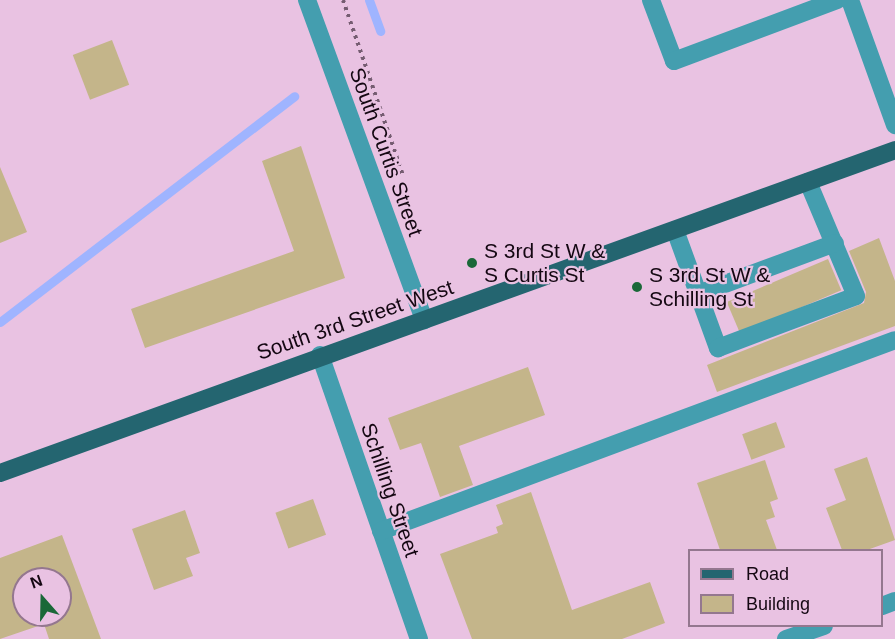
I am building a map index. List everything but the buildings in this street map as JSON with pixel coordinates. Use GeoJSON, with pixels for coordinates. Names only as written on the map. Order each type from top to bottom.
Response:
{"type":"FeatureCollection","features":[{"type":"Feature","properties":{"kind":"main road","name":"South 3rd Street West"},"geometry":{"type":"LineString","coordinates":[[0,473],[320,355],[424,320],[895,150]]}},
{"type":"Feature","properties":{"kind":"street","name":"South Curtis Street"},"geometry":{"type":"LineString","coordinates":[[307,0],[424,320]]}},
{"type":"Feature","properties":{"kind":"street"},"geometry":{"type":"LineString","coordinates":[[651,0],[674,61],[837,0]]}},
{"type":"Feature","properties":{"kind":"street"},"geometry":{"type":"LineString","coordinates":[[850,0],[895,125]]}},
{"type":"Feature","properties":{"kind":"street"},"geometry":{"type":"LineString","coordinates":[[675,230],[718,348],[856,296],[808,182]]}},
{"type":"Feature","properties":{"kind":"street"},"geometry":{"type":"LineString","coordinates":[[698,294],[835,243]]}},
{"type":"Feature","properties":{"kind":"street"},"geometry":{"type":"LineString","coordinates":[[381,531],[895,340]]}},
{"type":"Feature","properties":{"kind":"street","name":"Schilling Street"},"geometry":{"type":"LineString","coordinates":[[320,355],[418,639]]}},
{"type":"Feature","properties":{"kind":"street"},"geometry":{"type":"LineString","coordinates":[[786,639],[821,627]]}},
{"type":"Feature","properties":{"kind":"path"},"geometry":{"type":"LineString","coordinates":[[342,0],[403,175]]}},
{"type":"Feature","properties":{"kind":"waterway"},"geometry":{"type":"LineString","coordinates":[[369,0],[380,31]]}},
{"type":"Feature","properties":{"kind":"waterway"},"geometry":{"type":"LineString","coordinates":[[0,322],[294,96]]}},
{"type":"Feature","properties":{"kind":"place","name":"S 3rd St W & S Curtis St"},"geometry":{"type":"Point","coordinates":[472,263]}},
{"type":"Feature","properties":{"kind":"place","name":"S 3rd St W & Schilling St"},"geometry":{"type":"Point","coordinates":[637,287]}}]}
